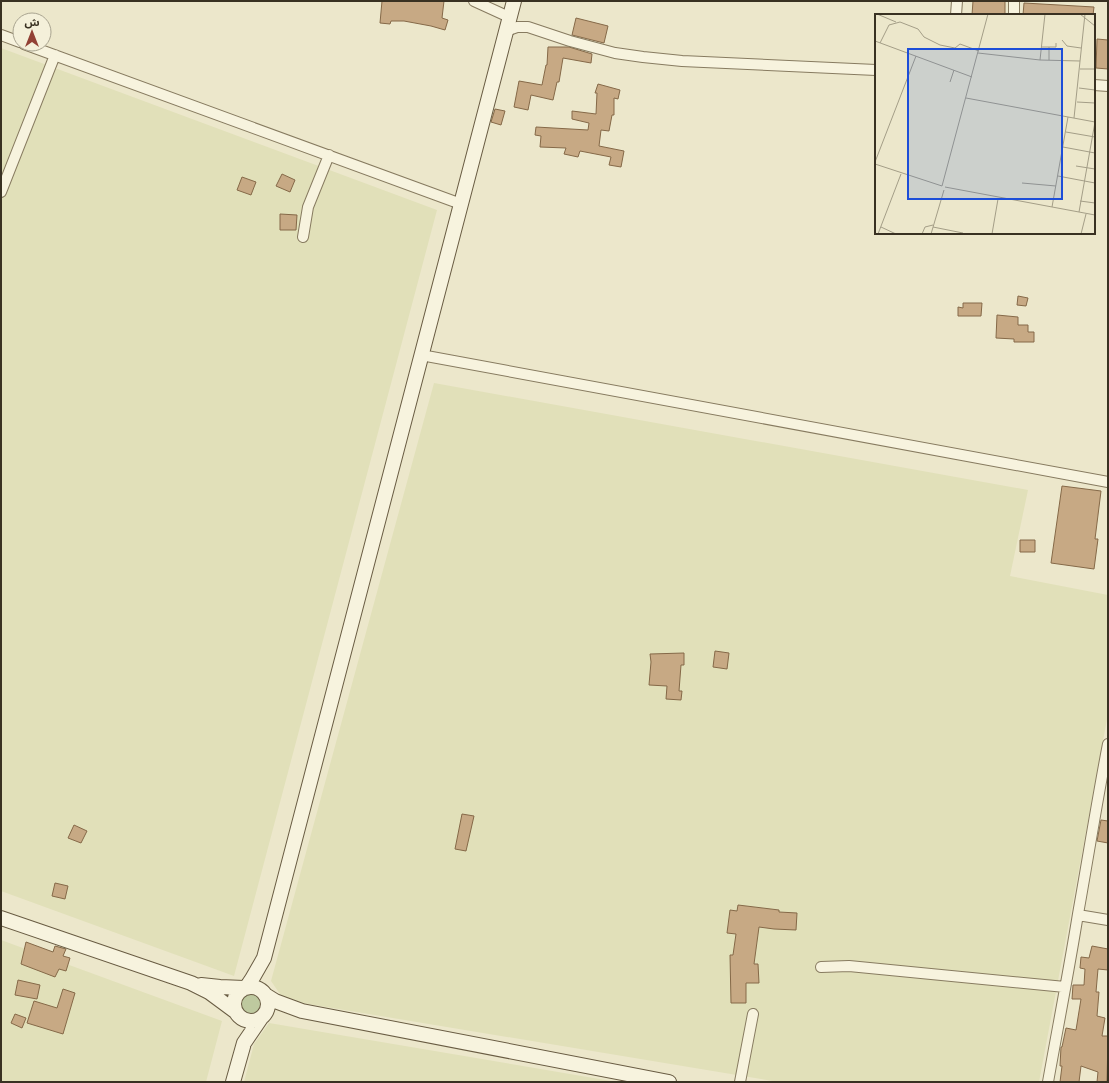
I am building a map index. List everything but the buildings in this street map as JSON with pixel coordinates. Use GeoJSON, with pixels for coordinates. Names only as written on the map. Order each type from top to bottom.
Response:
{"type":"FeatureCollection","features":[{"type":"Feature","properties":{"kind":"main road"},"geometry":{"type":"LineString","coordinates":[[233,1082],[244,1043],[267,1012],[268,1001],[263,976],[264,958],[514,1]]}},
{"type":"Feature","properties":{"kind":"main road"},"geometry":{"type":"LineString","coordinates":[[1,918],[191,983],[209,992],[246,1020],[257,1020],[270,1012],[302,1011]]}},
{"type":"Feature","properties":{"kind":"main road"},"geometry":{"type":"LineString","coordinates":[[241,1051],[240,1028],[234,1003],[240,991],[245,988],[252,979],[264,958]]}},
{"type":"Feature","properties":{"kind":"main road"},"geometry":{"type":"LineString","coordinates":[[191,983],[210,986],[257,988],[275,1000],[302,1011],[651,1080],[670,1082]]}},
{"type":"Feature","properties":{"kind":"street"},"geometry":{"type":"LineString","coordinates":[[474,1],[509,17]]}},
{"type":"Feature","properties":{"kind":"street"},"geometry":{"type":"LineString","coordinates":[[956,14],[957,1]]}},
{"type":"Feature","properties":{"kind":"street"},"geometry":{"type":"LineString","coordinates":[[1014,1],[1014,14]]}},
{"type":"Feature","properties":{"kind":"street"},"geometry":{"type":"LineString","coordinates":[[506,31],[517,27],[528,27],[570,41],[615,53],[682,61],[875,70]]}},
{"type":"Feature","properties":{"kind":"street"},"geometry":{"type":"LineString","coordinates":[[1,35],[12,39]]}},
{"type":"Feature","properties":{"kind":"street"},"geometry":{"type":"LineString","coordinates":[[47,52],[461,204]]}},
{"type":"Feature","properties":{"kind":"street"},"geometry":{"type":"LineString","coordinates":[[1,192],[55,55]]}},
{"type":"Feature","properties":{"kind":"street"},"geometry":{"type":"LineString","coordinates":[[1095,85],[1108,86]]}},
{"type":"Feature","properties":{"kind":"street"},"geometry":{"type":"LineString","coordinates":[[303,237],[308,207],[329,155]]}},
{"type":"Feature","properties":{"kind":"street"},"geometry":{"type":"LineString","coordinates":[[421,355],[1108,482]]}},
{"type":"Feature","properties":{"kind":"street"},"geometry":{"type":"LineString","coordinates":[[1048,1082],[1108,744]]}},
{"type":"Feature","properties":{"kind":"street"},"geometry":{"type":"LineString","coordinates":[[1078,915],[1108,920]]}},
{"type":"Feature","properties":{"kind":"street"},"geometry":{"type":"LineString","coordinates":[[821,967],[849,966],[1065,987]]}},
{"type":"Feature","properties":{"kind":"street"},"geometry":{"type":"LineString","coordinates":[[740,1082],[753,1014]]}},
{"type":"Feature","properties":{"kind":"green space"},"geometry":{"type":"Polygon","coordinates":[[[1,48],[437,210],[234,976],[1,891],[1,48]]]}},
{"type":"Feature","properties":{"kind":"green space"},"geometry":{"type":"Polygon","coordinates":[[[434,383],[1028,490],[1010,576],[1108,595],[1108,714],[1039,1082],[779,1082],[284,1000],[271,981],[434,383]]]}},
{"type":"Feature","properties":{"kind":"green space"},"geometry":{"type":"Polygon","coordinates":[[[1,940],[222,1021],[206,1082],[1,1082],[1,940]]]}},
{"type":"Feature","properties":{"kind":"green space"},"geometry":{"type":"Polygon","coordinates":[[[251,991],[260,994],[263,1003],[260,1012],[251,1015],[242,1012],[239,1003],[242,994],[251,991]]]}},
{"type":"Feature","properties":{"kind":"green space"},"geometry":{"type":"Polygon","coordinates":[[[269,1023],[617,1082],[244,1082],[254,1044],[269,1023]]]}}]}
